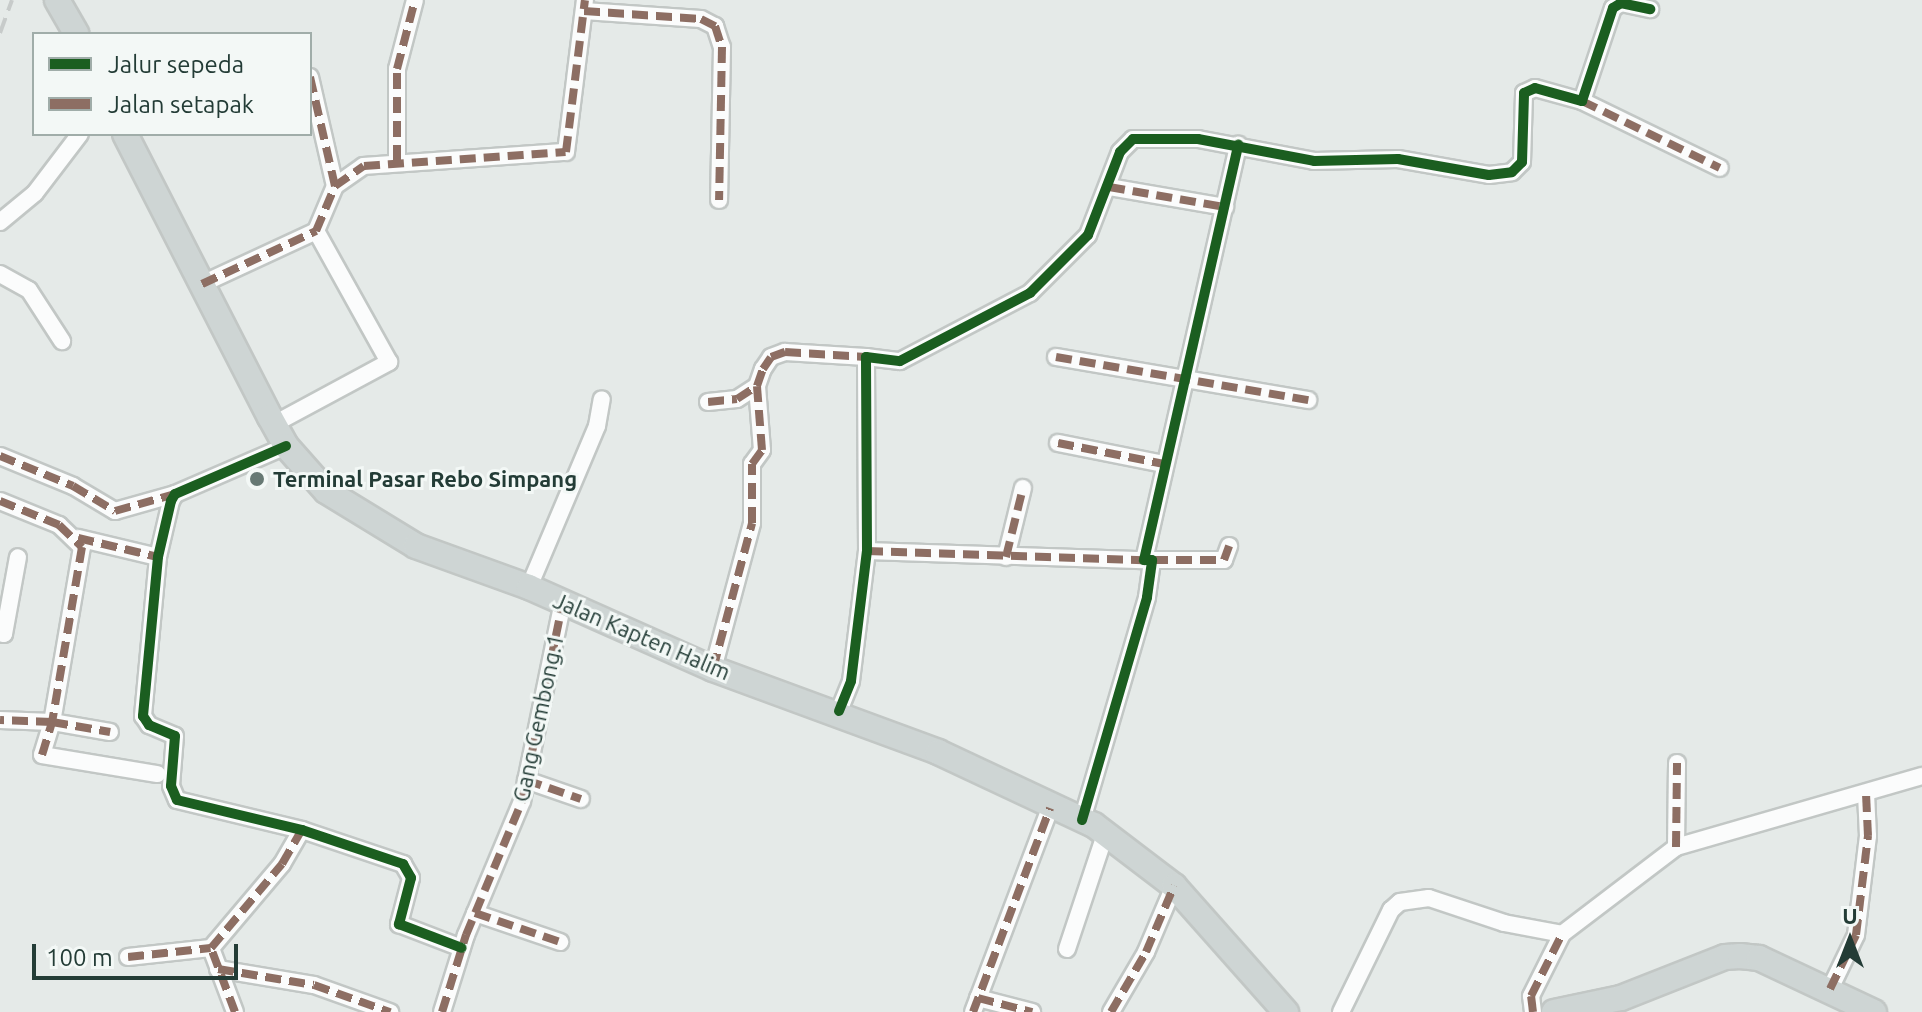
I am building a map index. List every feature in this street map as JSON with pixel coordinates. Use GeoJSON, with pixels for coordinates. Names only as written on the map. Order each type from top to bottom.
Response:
{"type":"FeatureCollection","features":[{"type":"Feature","properties":{"kind":"main road"},"geometry":{"type":"LineString","coordinates":[[57,0],[76,32]]}},
{"type":"Feature","properties":{"kind":"main road","name":"Jalan Kapten Halim"},"geometry":{"type":"LineString","coordinates":[[126,136],[286,446],[308,474],[358,515],[416,546],[529,587],[713,669],[839,711],[938,752],[1050,808],[1082,820],[1174,886],[1286,1012]]}},
{"type":"Feature","properties":{"kind":"main road"},"geometry":{"type":"LineString","coordinates":[[1554,1012],[1658,987],[1725,957],[1759,958],[1874,1012]]}},
{"type":"Feature","properties":{"kind":"street"},"geometry":{"type":"LineString","coordinates":[[397,161],[397,69],[415,0]]}},
{"type":"Feature","properties":{"kind":"street"},"geometry":{"type":"LineString","coordinates":[[1582,101],[1613,8],[1621,3],[1650,9]]}},
{"type":"Feature","properties":{"kind":"street"},"geometry":{"type":"LineString","coordinates":[[202,284],[316,231],[335,186],[364,166],[397,161],[566,152],[584,6],[701,19],[715,26],[722,47],[719,200]]}},
{"type":"Feature","properties":{"kind":"street"},"geometry":{"type":"LineString","coordinates":[[312,86],[335,186]]}},
{"type":"Feature","properties":{"kind":"street"},"geometry":{"type":"LineString","coordinates":[[713,669],[752,523],[752,464],[762,450],[757,386],[771,357],[785,352],[900,361],[1030,293],[1088,235],[1120,152],[1133,139],[1238,145],[1314,161],[1409,160],[1500,174],[1522,162],[1528,89],[1582,101],[1720,168]]}},
{"type":"Feature","properties":{"kind":"street"},"geometry":{"type":"LineString","coordinates":[[0,222],[35,193],[78,136]]}},
{"type":"Feature","properties":{"kind":"street"},"geometry":{"type":"LineString","coordinates":[[1082,820],[1147,597],[1148,560],[1164,464],[1238,145]]}},
{"type":"Feature","properties":{"kind":"street"},"geometry":{"type":"LineString","coordinates":[[1109,187],[1225,207]]}},
{"type":"Feature","properties":{"kind":"street"},"geometry":{"type":"LineString","coordinates":[[274,424],[389,362],[316,231]]}},
{"type":"Feature","properties":{"kind":"street"},"geometry":{"type":"LineString","coordinates":[[0,274],[29,290],[62,341]]}},
{"type":"Feature","properties":{"kind":"street"},"geometry":{"type":"LineString","coordinates":[[839,711],[851,681],[867,551],[866,357]]}},
{"type":"Feature","properties":{"kind":"street"},"geometry":{"type":"LineString","coordinates":[[1056,357],[1308,400]]}},
{"type":"Feature","properties":{"kind":"street"},"geometry":{"type":"LineString","coordinates":[[708,402],[737,399],[757,386]]}},
{"type":"Feature","properties":{"kind":"street"},"geometry":{"type":"LineString","coordinates":[[529,587],[597,426],[602,399]]}},
{"type":"Feature","properties":{"kind":"street"},"geometry":{"type":"LineString","coordinates":[[1058,443],[1164,464]]}},
{"type":"Feature","properties":{"kind":"street"},"geometry":{"type":"LineString","coordinates":[[0,456],[73,486],[115,511],[175,494],[286,446]]}},
{"type":"Feature","properties":{"kind":"street"},"geometry":{"type":"LineString","coordinates":[[1006,557],[1023,488]]}},
{"type":"Feature","properties":{"kind":"street"},"geometry":{"type":"LineString","coordinates":[[175,494],[158,557],[143,709],[149,725],[175,736],[172,796],[302,830],[403,864],[411,878],[399,924],[462,948]]}},
{"type":"Feature","properties":{"kind":"street"},"geometry":{"type":"LineString","coordinates":[[0,501],[36,513],[78,538],[158,557]]}},
{"type":"Feature","properties":{"kind":"street"},"geometry":{"type":"LineString","coordinates":[[78,538],[82,547],[52,722],[42,755],[157,774]]}},
{"type":"Feature","properties":{"kind":"street"},"geometry":{"type":"LineString","coordinates":[[867,551],[1006,557],[1224,560],[1229,546]]}},
{"type":"Feature","properties":{"kind":"street"},"geometry":{"type":"LineString","coordinates":[[0,633],[4,634],[18,557]]}},
{"type":"Feature","properties":{"kind":"street","name":"Gang Gembong.1"},"geometry":{"type":"LineString","coordinates":[[442,1012],[462,948],[526,780],[563,602]]}},
{"type":"Feature","properties":{"kind":"street"},"geometry":{"type":"LineString","coordinates":[[0,720],[52,722],[110,732]]}},
{"type":"Feature","properties":{"kind":"street"},"geometry":{"type":"LineString","coordinates":[[1676,847],[1677,763]]}},
{"type":"Feature","properties":{"kind":"street"},"geometry":{"type":"LineString","coordinates":[[1533,1012],[1531,996],[1562,934],[1676,847],[1922,776]]}},
{"type":"Feature","properties":{"kind":"street"},"geometry":{"type":"LineString","coordinates":[[526,780],[581,799]]}},
{"type":"Feature","properties":{"kind":"street"},"geometry":{"type":"LineString","coordinates":[[1830,989],[1856,935],[1868,836],[1866,793]]}},
{"type":"Feature","properties":{"kind":"street"},"geometry":{"type":"LineString","coordinates":[[1032,1012],[975,1005],[1050,808]]}},
{"type":"Feature","properties":{"kind":"street"},"geometry":{"type":"LineString","coordinates":[[128,957],[211,948],[282,864],[302,830]]}},
{"type":"Feature","properties":{"kind":"street"},"geometry":{"type":"LineString","coordinates":[[1067,949],[1105,835]]}},
{"type":"Feature","properties":{"kind":"street"},"geometry":{"type":"LineString","coordinates":[[1111,1012],[1146,952],[1174,886]]}},
{"type":"Feature","properties":{"kind":"street"},"geometry":{"type":"LineString","coordinates":[[1341,1012],[1391,910],[1413,897],[1562,934]]}},
{"type":"Feature","properties":{"kind":"street"},"geometry":{"type":"LineString","coordinates":[[475,913],[560,942]]}},
{"type":"Feature","properties":{"kind":"street"},"geometry":{"type":"LineString","coordinates":[[211,948],[235,1012]]}},
{"type":"Feature","properties":{"kind":"street"},"geometry":{"type":"LineString","coordinates":[[218,969],[314,985],[390,1012]]}},
{"type":"Feature","properties":{"kind":"railway"},"geometry":{"type":"LineString","coordinates":[[0,33],[12,0]]}},
{"type":"Feature","properties":{"kind":"marked path"},"geometry":{"type":"LineString","coordinates":[[397,161],[397,69],[415,0]]}},
{"type":"Feature","properties":{"kind":"marked path"},"geometry":{"type":"LineString","coordinates":[[202,284],[316,231],[335,186],[364,166],[566,152],[585,0]]}},
{"type":"Feature","properties":{"kind":"marked path"},"geometry":{"type":"LineString","coordinates":[[584,11],[701,19],[715,26],[722,47],[719,200]]}},
{"type":"Feature","properties":{"kind":"marked path"},"geometry":{"type":"LineString","coordinates":[[312,86],[335,186]]}},
{"type":"Feature","properties":{"kind":"marked path"},"geometry":{"type":"LineString","coordinates":[[1582,101],[1720,168]]}},
{"type":"Feature","properties":{"kind":"marked path"},"geometry":{"type":"LineString","coordinates":[[1109,187],[1225,207]]}},
{"type":"Feature","properties":{"kind":"marked path"},"geometry":{"type":"LineString","coordinates":[[713,669],[752,523],[752,464],[762,450],[757,386],[763,369],[771,357],[785,352],[866,357]]}},
{"type":"Feature","properties":{"kind":"marked path"},"geometry":{"type":"LineString","coordinates":[[1056,357],[1308,400]]}},
{"type":"Feature","properties":{"kind":"marked path"},"geometry":{"type":"LineString","coordinates":[[708,402],[737,399],[757,386]]}},
{"type":"Feature","properties":{"kind":"marked path"},"geometry":{"type":"LineString","coordinates":[[1058,443],[1164,464]]}},
{"type":"Feature","properties":{"kind":"marked path"},"geometry":{"type":"LineString","coordinates":[[0,456],[73,486],[115,511],[175,494]]}},
{"type":"Feature","properties":{"kind":"marked path"},"geometry":{"type":"LineString","coordinates":[[1006,557],[1023,488]]}},
{"type":"Feature","properties":{"kind":"marked path"},"geometry":{"type":"LineString","coordinates":[[0,501],[59,525],[82,547],[52,722],[0,720]]}},
{"type":"Feature","properties":{"kind":"marked path"},"geometry":{"type":"LineString","coordinates":[[78,538],[158,557]]}},
{"type":"Feature","properties":{"kind":"marked path"},"geometry":{"type":"LineString","coordinates":[[1152,560],[1224,560],[1229,546]]}},
{"type":"Feature","properties":{"kind":"marked path"},"geometry":{"type":"LineString","coordinates":[[867,551],[1144,560]]}},
{"type":"Feature","properties":{"kind":"marked path"},"geometry":{"type":"LineString","coordinates":[[442,1012],[466,935],[522,801],[563,602]]}},
{"type":"Feature","properties":{"kind":"marked path"},"geometry":{"type":"LineString","coordinates":[[42,755],[52,722],[110,732]]}},
{"type":"Feature","properties":{"kind":"marked path"},"geometry":{"type":"LineString","coordinates":[[1676,847],[1677,763]]}},
{"type":"Feature","properties":{"kind":"marked path"},"geometry":{"type":"LineString","coordinates":[[526,780],[581,799]]}},
{"type":"Feature","properties":{"kind":"marked path"},"geometry":{"type":"LineString","coordinates":[[1830,989],[1856,935],[1868,836],[1866,793]]}},
{"type":"Feature","properties":{"kind":"marked path"},"geometry":{"type":"LineString","coordinates":[[973,1012],[1050,808]]}},
{"type":"Feature","properties":{"kind":"marked path"},"geometry":{"type":"LineString","coordinates":[[235,1012],[211,948],[282,864],[302,830]]}},
{"type":"Feature","properties":{"kind":"marked path"},"geometry":{"type":"LineString","coordinates":[[1111,1012],[1146,952],[1174,886]]}},
{"type":"Feature","properties":{"kind":"marked path"},"geometry":{"type":"LineString","coordinates":[[475,913],[560,942]]}},
{"type":"Feature","properties":{"kind":"marked path"},"geometry":{"type":"LineString","coordinates":[[1533,1012],[1531,996],[1562,934]]}},
{"type":"Feature","properties":{"kind":"marked path"},"geometry":{"type":"LineString","coordinates":[[128,957],[211,948]]}},
{"type":"Feature","properties":{"kind":"marked path"},"geometry":{"type":"LineString","coordinates":[[218,969],[314,985],[390,1012]]}},
{"type":"Feature","properties":{"kind":"marked path"},"geometry":{"type":"LineString","coordinates":[[978,998],[1032,1012]]}},
{"type":"Feature","properties":{"kind":"cycle path"},"geometry":{"type":"LineString","coordinates":[[839,711],[851,681],[867,551],[866,357],[900,361],[1030,293],[1088,235],[1120,152],[1133,139],[1198,139],[1314,161],[1398,159],[1489,175],[1512,172],[1522,162],[1524,93],[1535,88],[1582,101],[1613,8],[1621,3],[1650,9]]}},
{"type":"Feature","properties":{"kind":"cycle path"},"geometry":{"type":"LineString","coordinates":[[1082,820],[1147,597],[1152,560],[1144,560],[1238,145]]}},
{"type":"Feature","properties":{"kind":"cycle path"},"geometry":{"type":"LineString","coordinates":[[286,446],[175,494],[171,501],[158,557],[143,716],[149,725],[175,736],[171,786],[177,800],[302,830],[403,864],[411,878],[399,924],[462,948]]}},
{"type":"Feature","properties":{"kind":"place","name":"Terminal Pasar Rebo Simpang"},"geometry":{"type":"Point","coordinates":[257,479]}}]}
